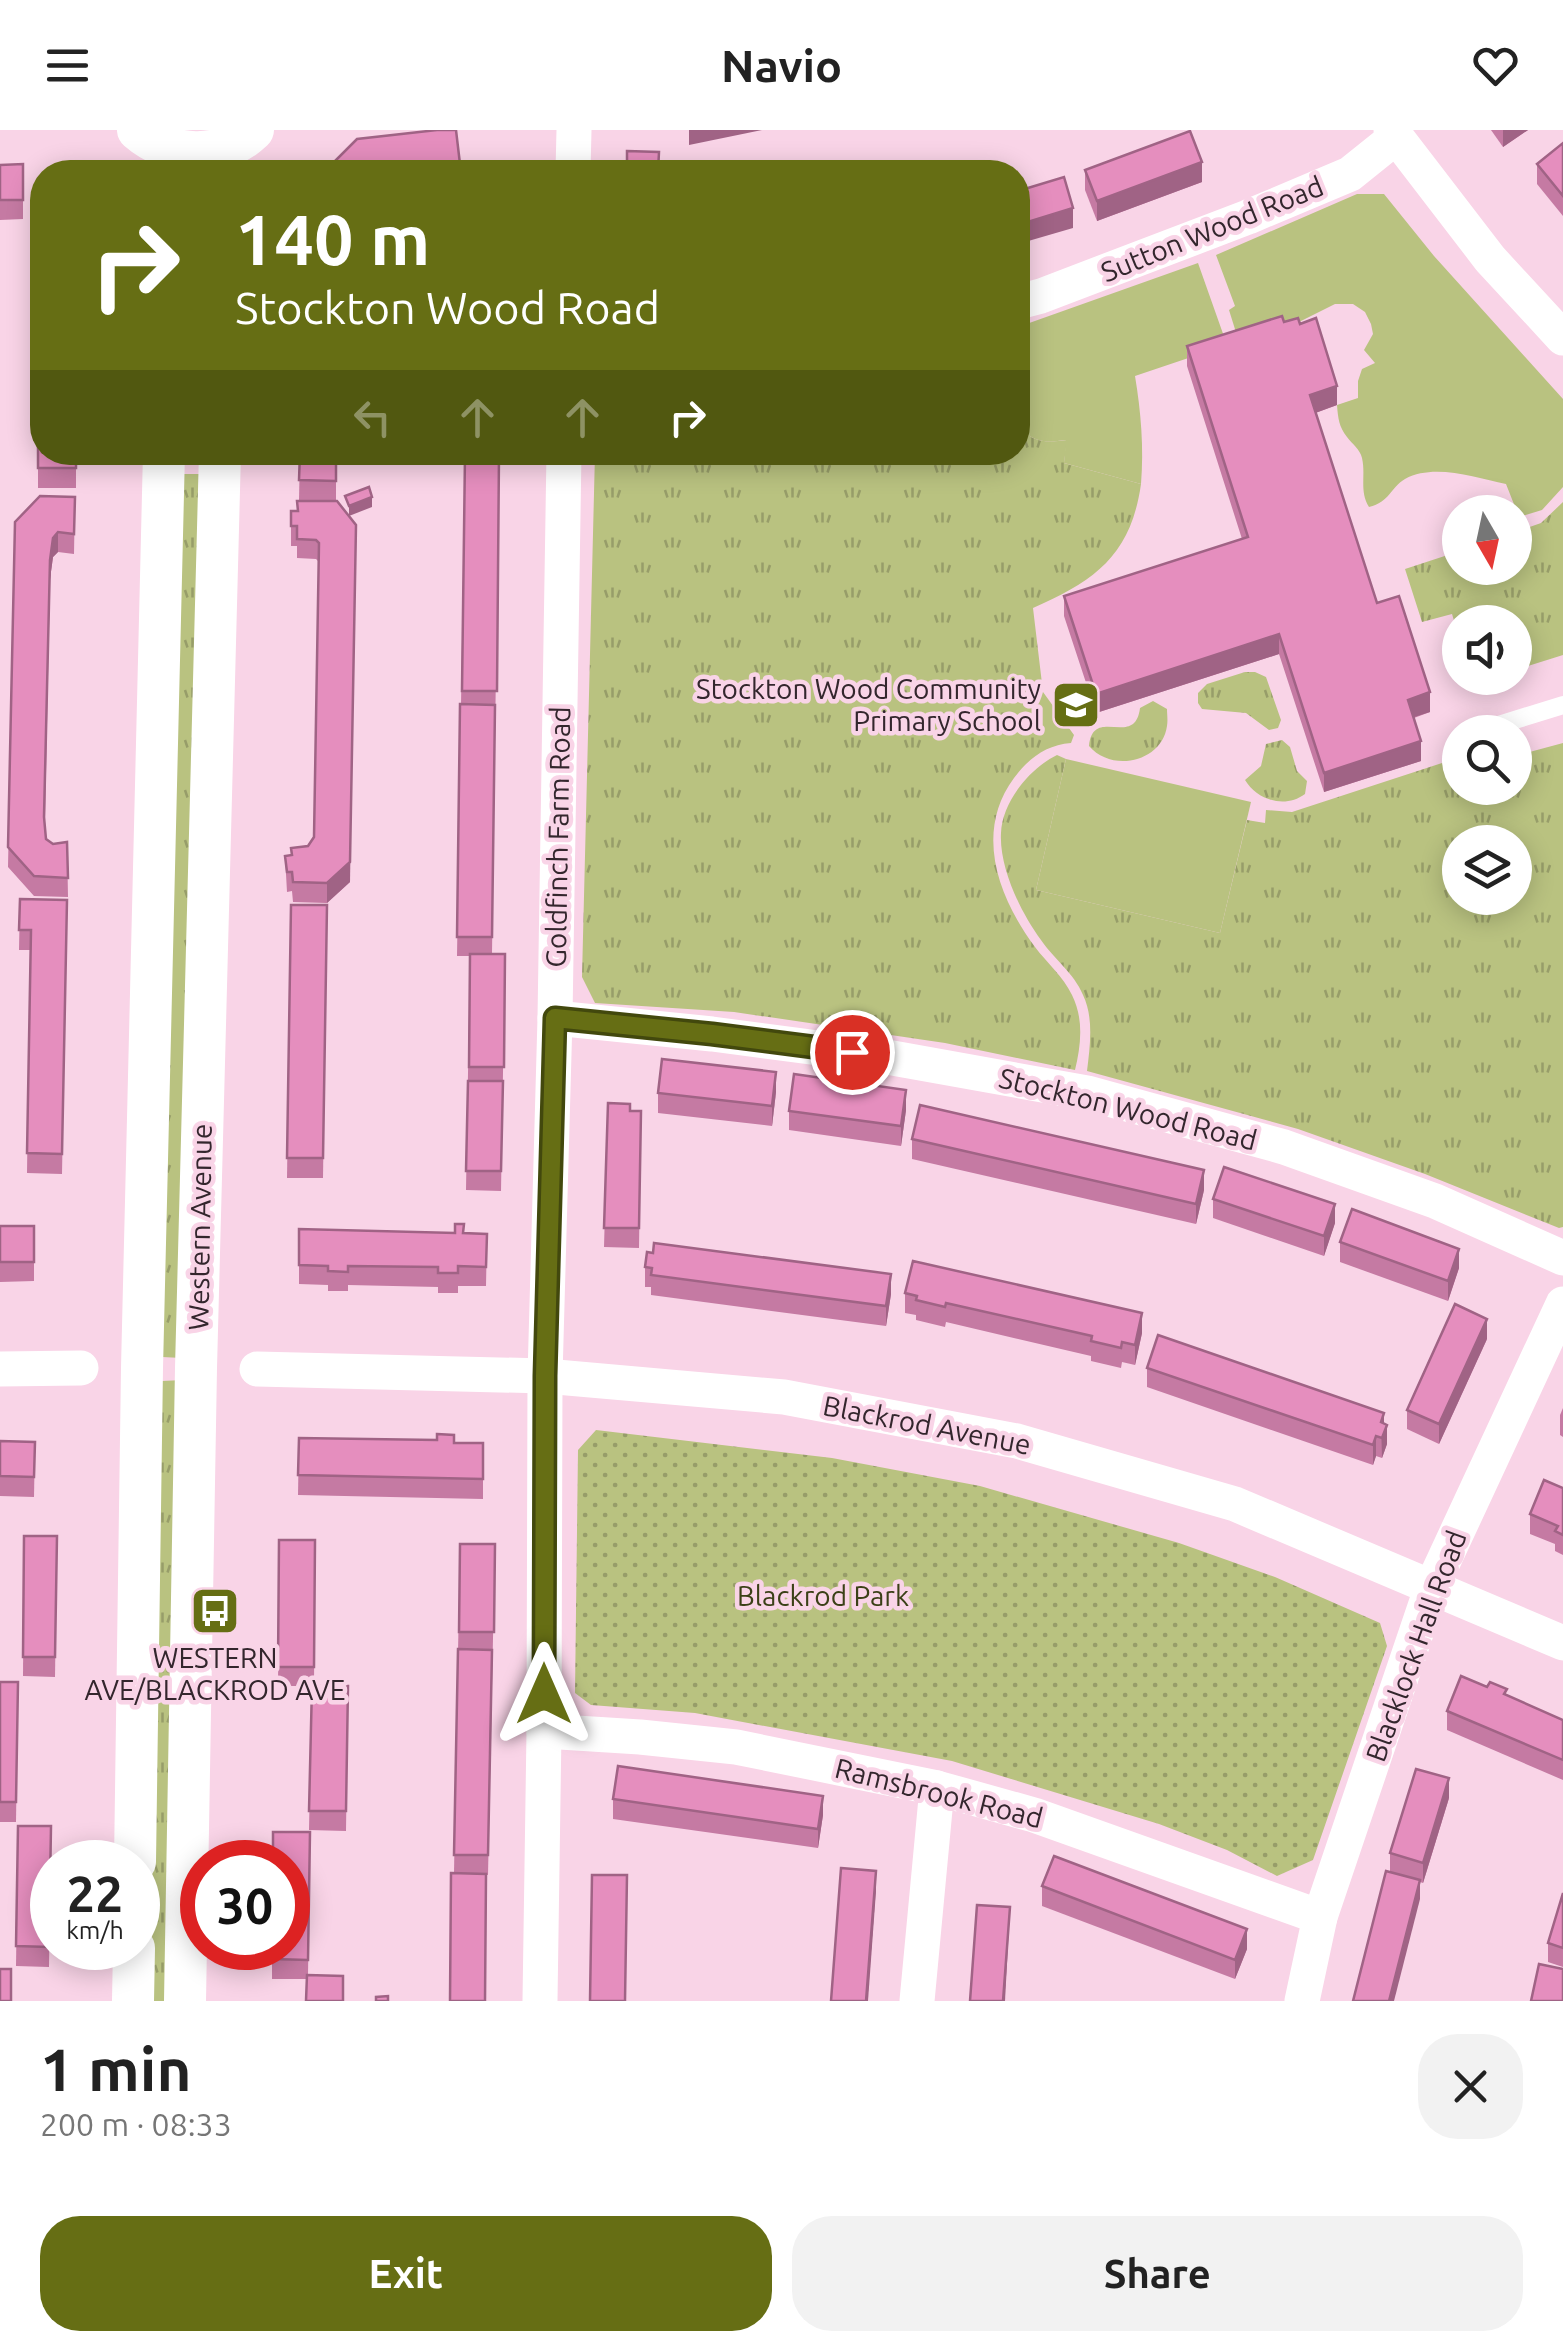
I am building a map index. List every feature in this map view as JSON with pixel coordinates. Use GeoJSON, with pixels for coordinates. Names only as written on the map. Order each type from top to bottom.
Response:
{"type":"FeatureCollection","features":[{"type":"Feature","properties":{"kind":"street"},"geometry":{"type":"LineString","coordinates":[[573,160],[574,130]]}},
{"type":"Feature","properties":{"kind":"street"},"geometry":{"type":"LineString","coordinates":[[1394,134],[1490,259],[1563,338]]}},
{"type":"Feature","properties":{"kind":"street","name":"Sutton Wood Road"},"geometry":{"type":"LineString","coordinates":[[1030,299],[1350,174],[1394,134]]}},
{"type":"Feature","properties":{"kind":"street"},"geometry":{"type":"LineString","coordinates":[[160,151],[236,150]]}},
{"type":"Feature","properties":{"kind":"street","name":"Western Avenue"},"geometry":{"type":"LineString","coordinates":[[135,1840],[142,1368],[164,465]]}},
{"type":"Feature","properties":{"kind":"street","name":"Western Avenue"},"geometry":{"type":"LineString","coordinates":[[185,2001],[220,465]]}},
{"type":"Feature","properties":{"kind":"street","name":"Goldfinch Farm Road"},"geometry":{"type":"LineString","coordinates":[[540,2001],[545,1376],[564,465]]}},
{"type":"Feature","properties":{"kind":"street","name":"Stockton Wood Road"},"geometry":{"type":"LineString","coordinates":[[555,1018],[887,1057],[1087,1093],[1284,1147],[1435,1201],[1563,1258]]}},
{"type":"Feature","properties":{"kind":"street","name":"Blacklock Hall Road"},"geometry":{"type":"LineString","coordinates":[[1302,2001],[1320,1917],[1432,1586],[1563,1304]]}},
{"type":"Feature","properties":{"kind":"street"},"geometry":{"type":"LineString","coordinates":[[0,1369],[81,1368]]}},
{"type":"Feature","properties":{"kind":"street","name":"Blackrod Avenue"},"geometry":{"type":"LineString","coordinates":[[257,1369],[545,1376],[784,1397],[1017,1441],[1235,1504],[1563,1644]]}},
{"type":"Feature","properties":{"kind":"street","name":"Ramsbrook Road"},"geometry":{"type":"LineString","coordinates":[[544,1732],[736,1747],[937,1788],[1050,1820],[1320,1917]]}},
{"type":"Feature","properties":{"kind":"street"},"geometry":{"type":"LineString","coordinates":[[917,2001],[937,1788]]}},
{"type":"Feature","properties":{"kind":"street"},"geometry":{"type":"LineString","coordinates":[[133,2001],[134,1970]]}},
{"type":"Feature","properties":{"kind":"lane"},"geometry":{"type":"LineString","coordinates":[[1529,715],[1563,704]]}},
{"type":"Feature","properties":{"kind":"green space"},"geometry":{"type":"Polygon","coordinates":[[[1357,194],[1384,194],[1434,256],[1563,399],[1563,487],[1542,510],[1532,513],[1532,495],[1510,495],[1506,484],[1429,472],[1405,479],[1381,502],[1369,507],[1364,495],[1362,458],[1342,430],[1337,405],[1358,398],[1362,369],[1375,363],[1364,350],[1373,334],[1365,312],[1353,304],[1335,304],[1297,323],[1239,342],[1229,310],[1235,306],[1216,255],[1357,194]]]}},
{"type":"Feature","properties":{"kind":"green space"},"geometry":{"type":"Polygon","coordinates":[[[1198,263],[1227,345],[1135,376],[1141,484],[1064,463],[1066,440],[1030,436],[1030,323],[1198,263]]]}},
{"type":"Feature","properties":{"kind":"green space"},"geometry":{"type":"Polygon","coordinates":[[[1030,436],[1067,440],[1064,463],[1141,484],[1129,530],[1106,563],[1075,587],[1033,608],[1043,692],[1074,735],[1071,743],[1046,750],[1020,771],[1002,799],[995,820],[996,864],[1010,907],[1076,1004],[1080,1032],[1075,1070],[945,1043],[734,1012],[595,1003],[582,977],[595,465],[1030,465],[1030,436]]]}},
{"type":"Feature","properties":{"kind":"green space"},"geometry":{"type":"Polygon","coordinates":[[[180,474],[199,474],[182,1358],[162,1357],[180,474]]]}},
{"type":"Feature","properties":{"kind":"green space"},"geometry":{"type":"Polygon","coordinates":[[[1563,502],[1563,655],[1532,665],[1532,605],[1442,605],[1442,617],[1422,622],[1405,569],[1442,557],[1442,585],[1532,585],[1532,526],[1541,523],[1563,502]]]}},
{"type":"Feature","properties":{"kind":"green space"},"geometry":{"type":"Polygon","coordinates":[[[1245,672],[1266,677],[1281,720],[1278,728],[1269,730],[1246,713],[1202,709],[1198,703],[1198,693],[1207,684],[1245,672]]]}},
{"type":"Feature","properties":{"kind":"green space"},"geometry":{"type":"Polygon","coordinates":[[[1153,701],[1167,709],[1167,724],[1156,748],[1135,760],[1122,761],[1099,754],[1089,746],[1098,729],[1130,725],[1137,720],[1140,708],[1153,701]]]}},
{"type":"Feature","properties":{"kind":"green space"},"geometry":{"type":"Polygon","coordinates":[[[1282,740],[1290,747],[1297,771],[1307,781],[1305,794],[1289,801],[1264,797],[1245,780],[1261,766],[1266,744],[1282,740]]]}},
{"type":"Feature","properties":{"kind":"green space"},"geometry":{"type":"Polygon","coordinates":[[[1563,743],[1563,1227],[1298,1129],[1087,1071],[1090,1032],[1086,1004],[1079,987],[1026,917],[1001,847],[1006,810],[1028,777],[1057,755],[1066,759],[1036,890],[1220,933],[1247,820],[1265,823],[1266,810],[1292,812],[1442,763],[1442,805],[1532,805],[1532,751],[1563,743]]]}},
{"type":"Feature","properties":{"kind":"green space"},"geometry":{"type":"Polygon","coordinates":[[[1066,759],[1251,802],[1220,933],[1036,890],[1066,759]]]}},
{"type":"Feature","properties":{"kind":"green space"},"geometry":{"type":"Polygon","coordinates":[[[183,1380],[167,2001],[149,2001],[150,1970],[160,1970],[160,1840],[152,1840],[162,1381],[183,1380]]]}},
{"type":"Feature","properties":{"kind":"green space","name":"Blackrod Park"},"geometry":{"type":"Polygon","coordinates":[[[596,1430],[832,1458],[980,1486],[1179,1543],[1275,1577],[1380,1623],[1387,1646],[1313,1860],[1277,1876],[1227,1850],[1159,1824],[952,1761],[695,1713],[591,1705],[575,1693],[578,1450],[596,1430]]]}},
{"type":"Feature","properties":{"kind":"building"},"geometry":{"type":"Polygon","coordinates":[[[456,130],[460,160],[336,160],[357,139],[456,130]]]}},
{"type":"Feature","properties":{"kind":"building"},"geometry":{"type":"Polygon","coordinates":[[[1190,131],[1202,162],[1097,201],[1085,170],[1190,131]]]}},
{"type":"Feature","properties":{"kind":"building"},"geometry":{"type":"Polygon","coordinates":[[[1563,143],[1563,196],[1537,164],[1563,143]]]}},
{"type":"Feature","properties":{"kind":"building"},"geometry":{"type":"Polygon","coordinates":[[[627,151],[659,152],[659,160],[627,160],[627,151]]]}},
{"type":"Feature","properties":{"kind":"building"},"geometry":{"type":"Polygon","coordinates":[[[23,164],[23,200],[0,200],[0,165],[23,164]]]}},
{"type":"Feature","properties":{"kind":"building"},"geometry":{"type":"Polygon","coordinates":[[[1064,177],[1073,208],[1030,221],[1030,187],[1064,177]]]}},
{"type":"Feature","properties":{"kind":"building"},"geometry":{"type":"Polygon","coordinates":[[[1282,316],[1284,322],[1298,318],[1300,324],[1316,318],[1337,386],[1310,395],[1377,603],[1399,596],[1430,692],[1408,700],[1421,741],[1324,773],[1279,634],[1096,694],[1064,596],[1248,537],[1187,346],[1282,316]]]}},
{"type":"Feature","properties":{"kind":"building"},"geometry":{"type":"Polygon","coordinates":[[[38,465],[76,465],[76,468],[38,465]]]}},
{"type":"Feature","properties":{"kind":"building"},"geometry":{"type":"Polygon","coordinates":[[[300,465],[336,465],[336,481],[299,480],[300,465]]]}},
{"type":"Feature","properties":{"kind":"building"},"geometry":{"type":"Polygon","coordinates":[[[465,465],[499,465],[497,691],[462,691],[465,465]]]}},
{"type":"Feature","properties":{"kind":"building"},"geometry":{"type":"Polygon","coordinates":[[[369,487],[372,497],[349,506],[345,496],[369,487]]]}},
{"type":"Feature","properties":{"kind":"building"},"geometry":{"type":"Polygon","coordinates":[[[40,496],[75,497],[74,534],[58,532],[53,538],[50,560],[44,817],[46,839],[53,844],[67,842],[68,878],[34,876],[8,847],[15,522],[40,496]]]}},
{"type":"Feature","properties":{"kind":"building"},"geometry":{"type":"Polygon","coordinates":[[[297,501],[337,501],[356,525],[350,862],[327,883],[293,882],[285,856],[292,855],[291,848],[308,846],[314,837],[319,543],[297,539],[297,526],[291,526],[291,511],[298,511],[297,501]]]}},
{"type":"Feature","properties":{"kind":"building"},"geometry":{"type":"Polygon","coordinates":[[[460,704],[495,705],[492,937],[457,937],[460,704]]]}},
{"type":"Feature","properties":{"kind":"building"},"geometry":{"type":"Polygon","coordinates":[[[20,899],[67,900],[62,1154],[27,1153],[31,930],[19,930],[20,899]]]}},
{"type":"Feature","properties":{"kind":"building"},"geometry":{"type":"Polygon","coordinates":[[[291,905],[327,905],[323,1158],[287,1158],[291,905]]]}},
{"type":"Feature","properties":{"kind":"building"},"geometry":{"type":"Polygon","coordinates":[[[470,954],[505,954],[504,1067],[469,1067],[470,954]]]}},
{"type":"Feature","properties":{"kind":"building"},"geometry":{"type":"Polygon","coordinates":[[[662,1059],[776,1072],[772,1106],[658,1093],[662,1059]]]}},
{"type":"Feature","properties":{"kind":"building"},"geometry":{"type":"Polygon","coordinates":[[[794,1074],[906,1090],[901,1126],[789,1111],[794,1074]]]}},
{"type":"Feature","properties":{"kind":"building"},"geometry":{"type":"Polygon","coordinates":[[[468,1081],[503,1081],[501,1171],[466,1171],[468,1081]]]}},
{"type":"Feature","properties":{"kind":"building"},"geometry":{"type":"Polygon","coordinates":[[[608,1103],[630,1104],[630,1111],[641,1111],[639,1228],[604,1228],[608,1103]]]}},
{"type":"Feature","properties":{"kind":"building"},"geometry":{"type":"Polygon","coordinates":[[[920,1105],[1204,1170],[1196,1204],[912,1139],[920,1105]]]}},
{"type":"Feature","properties":{"kind":"building"},"geometry":{"type":"Polygon","coordinates":[[[1224,1167],[1335,1204],[1324,1236],[1213,1199],[1224,1167]]]}},
{"type":"Feature","properties":{"kind":"building"},"geometry":{"type":"Polygon","coordinates":[[[1352,1209],[1459,1249],[1448,1281],[1340,1242],[1352,1209]]]}},
{"type":"Feature","properties":{"kind":"building"},"geometry":{"type":"Polygon","coordinates":[[[455,1224],[464,1224],[463,1233],[487,1234],[486,1267],[458,1266],[458,1273],[438,1273],[438,1267],[348,1266],[348,1272],[328,1271],[328,1266],[299,1265],[299,1229],[455,1233],[455,1224]]]}},
{"type":"Feature","properties":{"kind":"building"},"geometry":{"type":"Polygon","coordinates":[[[0,1226],[34,1226],[34,1262],[0,1262],[0,1226]]]}},
{"type":"Feature","properties":{"kind":"building"},"geometry":{"type":"Polygon","coordinates":[[[654,1243],[891,1274],[886,1306],[651,1275],[652,1268],[645,1267],[647,1252],[653,1253],[654,1243]]]}},
{"type":"Feature","properties":{"kind":"building"},"geometry":{"type":"Polygon","coordinates":[[[913,1261],[1142,1313],[1135,1345],[1122,1342],[1121,1348],[1091,1341],[1092,1336],[946,1303],[945,1307],[916,1300],[917,1296],[905,1293],[913,1261]]]}},
{"type":"Feature","properties":{"kind":"building"},"geometry":{"type":"Polygon","coordinates":[[[1455,1304],[1487,1319],[1439,1424],[1407,1410],[1455,1304]]]}},
{"type":"Feature","properties":{"kind":"building"},"geometry":{"type":"Polygon","coordinates":[[[1158,1335],[1384,1413],[1381,1422],[1387,1425],[1382,1438],[1376,1436],[1373,1445],[1147,1368],[1158,1335]]]}},
{"type":"Feature","properties":{"kind":"building"},"geometry":{"type":"Polygon","coordinates":[[[437,1434],[454,1435],[454,1443],[483,1443],[483,1479],[298,1475],[299,1438],[437,1440],[437,1434]]]}},
{"type":"Feature","properties":{"kind":"building"},"geometry":{"type":"Polygon","coordinates":[[[0,1441],[35,1442],[34,1477],[0,1476],[0,1441]]]}},
{"type":"Feature","properties":{"kind":"building"},"geometry":{"type":"Polygon","coordinates":[[[1544,1480],[1563,1488],[1563,1535],[1555,1531],[1558,1526],[1530,1514],[1544,1480]]]}},
{"type":"Feature","properties":{"kind":"building"},"geometry":{"type":"Polygon","coordinates":[[[24,1536],[57,1536],[55,1657],[23,1657],[24,1536]]]}},
{"type":"Feature","properties":{"kind":"building"},"geometry":{"type":"Polygon","coordinates":[[[279,1540],[315,1540],[314,1667],[278,1667],[279,1540]]]}},
{"type":"Feature","properties":{"kind":"building"},"geometry":{"type":"Polygon","coordinates":[[[460,1544],[495,1544],[494,1632],[459,1632],[460,1544]]]}},
{"type":"Feature","properties":{"kind":"building"},"geometry":{"type":"Polygon","coordinates":[[[458,1649],[492,1650],[488,1855],[454,1855],[458,1649]]]}},
{"type":"Feature","properties":{"kind":"building"},"geometry":{"type":"Polygon","coordinates":[[[1461,1676],[1487,1687],[1490,1682],[1507,1689],[1504,1694],[1563,1720],[1563,1760],[1447,1711],[1461,1676]]]}},
{"type":"Feature","properties":{"kind":"building"},"geometry":{"type":"Polygon","coordinates":[[[0,1682],[18,1682],[16,1802],[0,1802],[0,1682]]]}},
{"type":"Feature","properties":{"kind":"building"},"geometry":{"type":"Polygon","coordinates":[[[312,1685],[348,1686],[346,1811],[309,1811],[312,1685]]]}},
{"type":"Feature","properties":{"kind":"building"},"geometry":{"type":"Polygon","coordinates":[[[618,1766],[823,1796],[818,1829],[613,1799],[618,1766]]]}},
{"type":"Feature","properties":{"kind":"building"},"geometry":{"type":"Polygon","coordinates":[[[1416,1769],[1449,1778],[1423,1863],[1390,1853],[1416,1769]]]}},
{"type":"Feature","properties":{"kind":"building"},"geometry":{"type":"Polygon","coordinates":[[[18,1826],[51,1826],[51,1840],[30,1840],[30,1946],[16,1946],[18,1826]]]}},
{"type":"Feature","properties":{"kind":"building"},"geometry":{"type":"Polygon","coordinates":[[[273,1832],[310,1832],[310,1840],[273,1840],[273,1832]]]}},
{"type":"Feature","properties":{"kind":"building"},"geometry":{"type":"Polygon","coordinates":[[[1054,1856],[1247,1929],[1235,1960],[1042,1886],[1054,1856]]]}},
{"type":"Feature","properties":{"kind":"building"},"geometry":{"type":"Polygon","coordinates":[[[841,1868],[876,1871],[866,2001],[831,2001],[841,1868]]]}},
{"type":"Feature","properties":{"kind":"building"},"geometry":{"type":"Polygon","coordinates":[[[1386,1871],[1420,1880],[1389,2001],[1353,2001],[1386,1871]]]}},
{"type":"Feature","properties":{"kind":"building"},"geometry":{"type":"Polygon","coordinates":[[[451,1873],[486,1874],[485,2001],[450,2001],[451,1873]]]}},
{"type":"Feature","properties":{"kind":"building"},"geometry":{"type":"Polygon","coordinates":[[[592,1875],[627,1875],[625,2001],[590,2001],[592,1875]]]}},
{"type":"Feature","properties":{"kind":"building"},"geometry":{"type":"Polygon","coordinates":[[[1563,1893],[1563,1948],[1548,1943],[1563,1893]]]}},
{"type":"Feature","properties":{"kind":"building"},"geometry":{"type":"Polygon","coordinates":[[[977,1905],[1010,1907],[1003,2001],[970,2001],[977,1905]]]}},
{"type":"Feature","properties":{"kind":"building"},"geometry":{"type":"Polygon","coordinates":[[[1539,1964],[1563,1969],[1563,2001],[1531,2001],[1539,1964]]]}},
{"type":"Feature","properties":{"kind":"building"},"geometry":{"type":"Polygon","coordinates":[[[0,1969],[11,1969],[11,2001],[0,2001],[0,1969]]]}},
{"type":"Feature","properties":{"kind":"building"},"geometry":{"type":"Polygon","coordinates":[[[307,1975],[343,1976],[343,2001],[306,2001],[307,1975]]]}},
{"type":"Feature","properties":{"kind":"place","name":"Stockton Wood Community Primary School"},"geometry":{"type":"Point","coordinates":[1076,705]}},
{"type":"Feature","properties":{"kind":"place","name":"WESTERN AVE/BLACKROD AVE"},"geometry":{"type":"Point","coordinates":[215,1611]}},
{"type":"Feature","properties":{"kind":"route"},"geometry":{"type":"LineString","coordinates":[[544,1694],[545,1376],[555,1018],[852,1052]]}}]}
